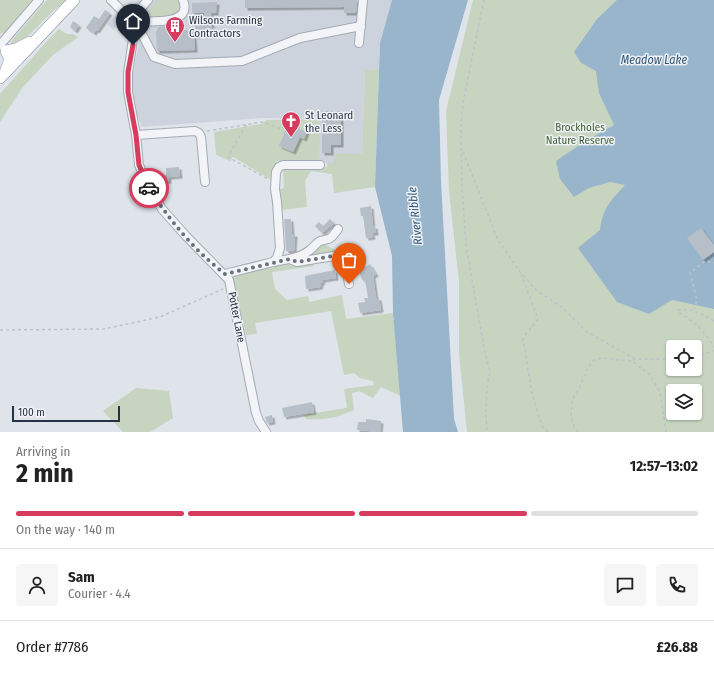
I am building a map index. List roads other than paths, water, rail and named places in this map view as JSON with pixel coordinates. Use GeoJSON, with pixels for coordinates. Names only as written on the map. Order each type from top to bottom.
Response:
{"type":"FeatureCollection","features":[{"type":"Feature","properties":{"kind":"highway"},"geometry":{"type":"LineString","coordinates":[[3,75],[74,0]]}},
{"type":"Feature","properties":{"kind":"highway"},"geometry":{"type":"LineString","coordinates":[[2,47],[16,49],[36,40]]}},
{"type":"Feature","properties":{"kind":"highway"},"geometry":{"type":"LineString","coordinates":[[2,47],[10,59],[9,65],[3,75]]}},
{"type":"Feature","properties":{"kind":"street"},"geometry":{"type":"LineString","coordinates":[[2,47],[39,0]]}},
{"type":"Feature","properties":{"kind":"street"},"geometry":{"type":"LineString","coordinates":[[111,0],[126,15],[131,24],[143,36],[154,57],[175,64],[242,61],[300,38],[361,26]]}},
{"type":"Feature","properties":{"kind":"street"},"geometry":{"type":"LineString","coordinates":[[131,24],[148,0]]}},
{"type":"Feature","properties":{"kind":"street"},"geometry":{"type":"LineString","coordinates":[[131,24],[172,20],[179,17],[184,12],[185,5],[183,0]]}},
{"type":"Feature","properties":{"kind":"street"},"geometry":{"type":"LineString","coordinates":[[359,43],[363,0]]}},
{"type":"Feature","properties":{"kind":"street","name":"Potter Lane"},"geometry":{"type":"LineString","coordinates":[[131,24],[134,37],[128,72],[128,92],[136,135],[139,165],[148,186],[162,209],[186,236],[225,274],[229,280],[256,413],[266,432]]}},
{"type":"Feature","properties":{"kind":"street"},"geometry":{"type":"LineString","coordinates":[[136,135],[195,131],[199,133],[201,137],[205,182]]}},
{"type":"Feature","properties":{"kind":"street"},"geometry":{"type":"LineString","coordinates":[[273,262],[277,258],[280,248],[277,202],[274,189],[276,172],[279,167],[283,165],[320,165]]}},
{"type":"Feature","properties":{"kind":"street"},"geometry":{"type":"LineString","coordinates":[[225,274],[290,259],[310,250],[320,241],[328,240],[338,229]]}},
{"type":"Feature","properties":{"kind":"street"},"geometry":{"type":"LineString","coordinates":[[290,259],[297,262],[340,255],[345,261],[349,284]]}},
{"type":"Feature","properties":{"kind":"water","name":"River Ribble"},"geometry":{"type":"Polygon","coordinates":[[[392,0],[468,0],[439,100],[441,181],[454,419],[458,432],[403,432],[393,313],[392,256],[375,187],[380,43],[392,0]]]}},
{"type":"Feature","properties":{"kind":"water","name":"Meadow Lake"},"geometry":{"type":"Polygon","coordinates":[[[617,0],[714,0],[714,309],[672,300],[649,314],[617,302],[578,248],[600,230],[605,210],[625,185],[610,182],[589,188],[574,197],[560,179],[556,161],[584,142],[614,125],[599,93],[596,71],[581,63],[574,52],[597,19],[617,0]]]}},
{"type":"Feature","properties":{"kind":"place","name":"Wilsons Farming Contractors"},"geometry":{"type":"Point","coordinates":[175,43]}},
{"type":"Feature","properties":{"kind":"place","name":"St Leonard the Less"},"geometry":{"type":"Point","coordinates":[291,138]}},
{"type":"Feature","properties":{"kind":"park label","name":"Brockholes Nature Reserve"},"geometry":{"type":"Point","coordinates":[580,133]}}]}
